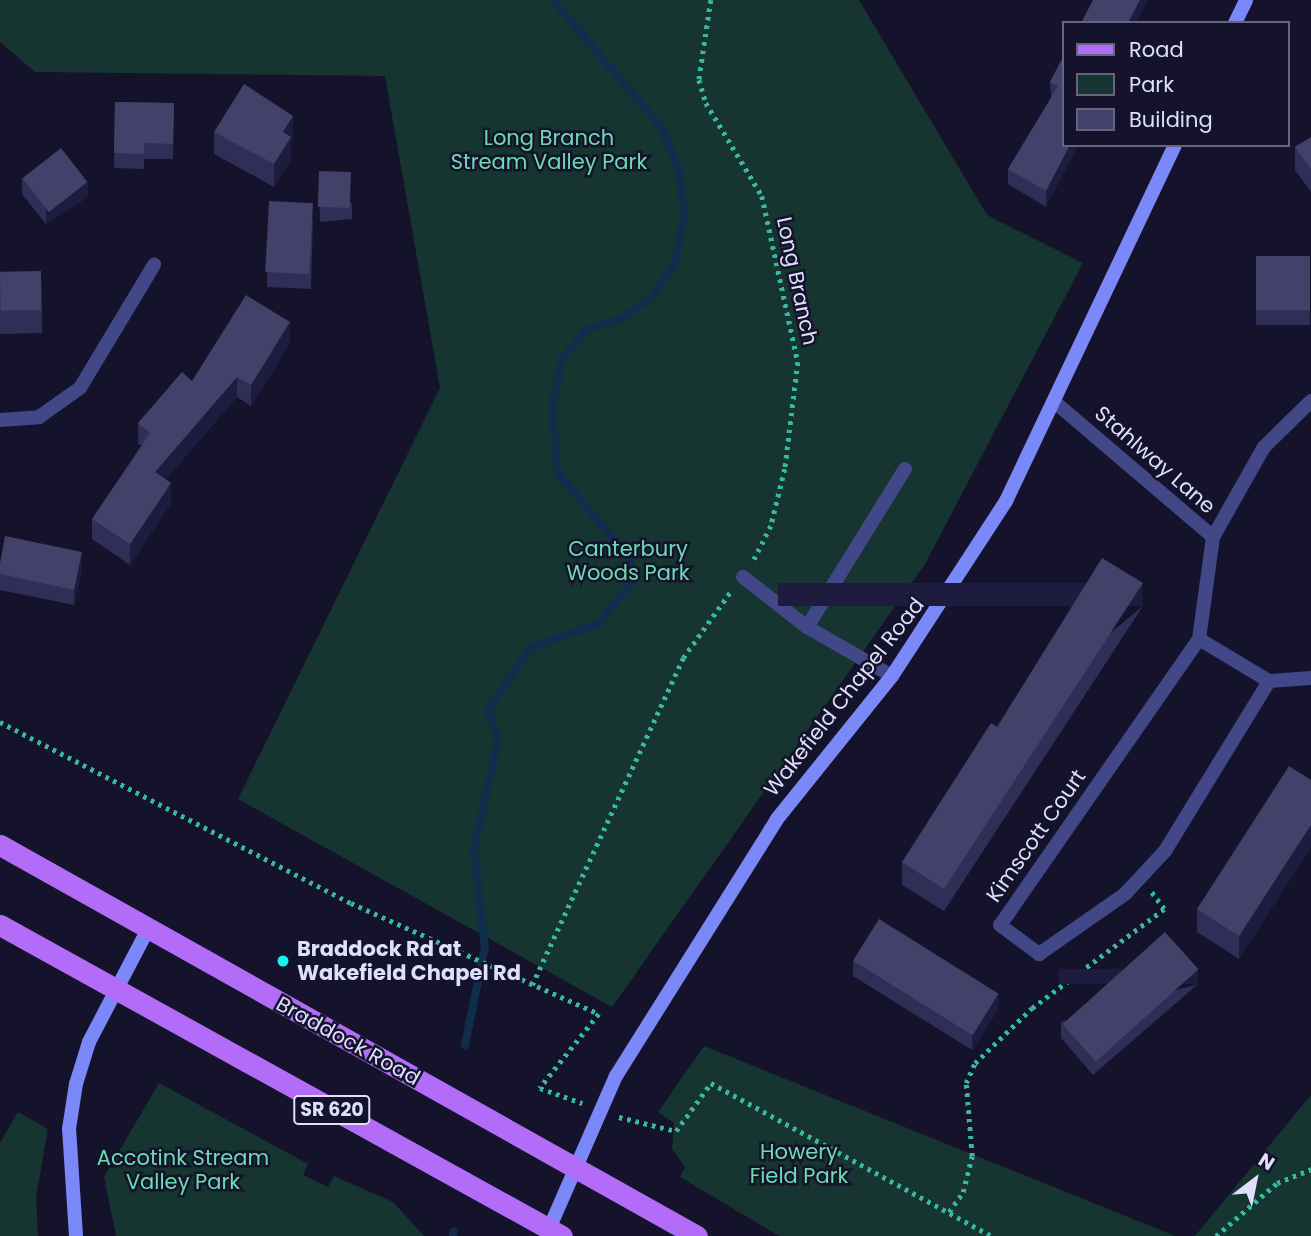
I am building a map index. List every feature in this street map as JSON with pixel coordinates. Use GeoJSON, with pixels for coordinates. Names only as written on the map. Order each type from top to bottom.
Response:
{"type":"FeatureCollection","features":[{"type":"Feature","properties":{"kind":"main road"},"geometry":{"type":"LineString","coordinates":[[1236,21],[1247,0]]}},
{"type":"Feature","properties":{"kind":"main road","name":"Wakefield Chapel Road"},"geometry":{"type":"LineString","coordinates":[[556,1232],[572,1166],[598,1110],[777,819],[892,676],[1006,501],[1057,404],[1174,147]]}},
{"type":"Feature","properties":{"kind":"main road","name":"Braddock Road"},"geometry":{"type":"LineString","coordinates":[[0,845],[697,1236]]}},
{"type":"Feature","properties":{"kind":"main road","name":"SR 620"},"geometry":{"type":"LineString","coordinates":[[0,925],[556,1232]]}},
{"type":"Feature","properties":{"kind":"main road"},"geometry":{"type":"LineString","coordinates":[[76,1236],[71,1118],[89,1042],[148,929]]}},
{"type":"Feature","properties":{"kind":"street"},"geometry":{"type":"LineString","coordinates":[[0,420],[39,417],[80,388],[154,265]]}},
{"type":"Feature","properties":{"kind":"street"},"geometry":{"type":"LineString","coordinates":[[1213,537],[1264,447],[1311,401]]}},
{"type":"Feature","properties":{"kind":"street","name":"Stahlway Lane"},"geometry":{"type":"LineString","coordinates":[[1057,404],[1213,537],[1199,639]]}},
{"type":"Feature","properties":{"kind":"street"},"geometry":{"type":"LineString","coordinates":[[807,627],[905,470]]}},
{"type":"Feature","properties":{"kind":"street"},"geometry":{"type":"LineString","coordinates":[[743,577],[807,627],[892,676]]}},
{"type":"Feature","properties":{"kind":"street"},"geometry":{"type":"LineString","coordinates":[[1199,639],[1269,681],[1311,678]]}},
{"type":"Feature","properties":{"kind":"street","name":"Kimscott Court"},"geometry":{"type":"LineString","coordinates":[[1199,639],[1000,925],[1039,954],[1140,878],[1164,851],[1269,681]]}},
{"type":"Feature","properties":{"kind":"path","name":"Long Branch"},"geometry":{"type":"LineString","coordinates":[[532,985],[683,658],[743,577],[779,498],[797,406],[798,362],[762,196],[706,103],[699,80],[711,0]]}},
{"type":"Feature","properties":{"kind":"path"},"geometry":{"type":"LineString","coordinates":[[0,722],[457,953],[599,1014],[540,1088],[671,1133],[711,1083],[992,1236]]}},
{"type":"Feature","properties":{"kind":"path"},"geometry":{"type":"LineString","coordinates":[[948,1212],[963,1192],[972,1156],[966,1083],[975,1063],[1032,1008],[1164,909],[1140,878]]}},
{"type":"Feature","properties":{"kind":"path"},"geometry":{"type":"LineString","coordinates":[[1216,1236],[1277,1183],[1311,1169]]}},
{"type":"Feature","properties":{"kind":"green space","name":"Canterbury Woods Park"},"geometry":{"type":"Polygon","coordinates":[[[0,0],[859,0],[987,215],[1083,263],[925,564],[612,1007],[238,799],[440,388],[385,76],[35,72],[0,42],[0,0]]]}},
{"type":"Feature","properties":{"kind":"green space","name":"Howery Field Park"},"geometry":{"type":"Polygon","coordinates":[[[704,1046],[1175,1236],[779,1236],[680,1177],[685,1167],[672,1149],[674,1123],[658,1112],[704,1046]]]}},
{"type":"Feature","properties":{"kind":"green space","name":"Accotink Stream Valley Park"},"geometry":{"type":"Polygon","coordinates":[[[159,1083],[308,1164],[303,1175],[328,1187],[334,1176],[393,1202],[424,1236],[116,1236],[104,1177],[159,1083]]]}},
{"type":"Feature","properties":{"kind":"green space"},"geometry":{"type":"Polygon","coordinates":[[[1311,1095],[1311,1236],[1195,1236],[1311,1095]]]}},
{"type":"Feature","properties":{"kind":"green space"},"geometry":{"type":"Polygon","coordinates":[[[18,1112],[48,1129],[36,1197],[38,1236],[0,1236],[0,1143],[18,1112]]]}},
{"type":"Feature","properties":{"kind":"building"},"geometry":{"type":"Polygon","coordinates":[[[1093,0],[1140,0],[1129,21],[1082,21],[1093,0]]]}},
{"type":"Feature","properties":{"kind":"building"},"geometry":{"type":"Polygon","coordinates":[[[1062,59],[1062,147],[1069,147],[1046,191],[1008,169],[1058,86],[1050,82],[1062,59]]]}},
{"type":"Feature","properties":{"kind":"building"},"geometry":{"type":"Polygon","coordinates":[[[244,84],[293,116],[283,132],[291,137],[274,164],[214,132],[244,84]]]}},
{"type":"Feature","properties":{"kind":"building"},"geometry":{"type":"Polygon","coordinates":[[[115,102],[174,103],[173,144],[144,143],[144,154],[114,153],[115,102]]]}},
{"type":"Feature","properties":{"kind":"building"},"geometry":{"type":"Polygon","coordinates":[[[1311,137],[1311,169],[1295,147],[1311,137]]]}},
{"type":"Feature","properties":{"kind":"building"},"geometry":{"type":"Polygon","coordinates":[[[61,148],[87,182],[49,212],[22,178],[61,148]]]}},
{"type":"Feature","properties":{"kind":"building"},"geometry":{"type":"Polygon","coordinates":[[[319,171],[351,172],[350,208],[318,207],[319,171]]]}},
{"type":"Feature","properties":{"kind":"building"},"geometry":{"type":"Polygon","coordinates":[[[269,201],[313,203],[309,274],[265,272],[269,201]]]}},
{"type":"Feature","properties":{"kind":"building"},"geometry":{"type":"Polygon","coordinates":[[[1256,256],[1310,256],[1310,310],[1256,310],[1256,256]]]}},
{"type":"Feature","properties":{"kind":"building"},"geometry":{"type":"Polygon","coordinates":[[[41,271],[42,310],[1,311],[0,272],[41,271]]]}},
{"type":"Feature","properties":{"kind":"building"},"geometry":{"type":"Polygon","coordinates":[[[246,295],[290,322],[251,385],[237,377],[155,472],[171,483],[130,544],[92,519],[150,433],[138,423],[182,372],[192,381],[246,295]]]}},
{"type":"Feature","properties":{"kind":"building"},"geometry":{"type":"Polygon","coordinates":[[[5,536],[82,552],[74,590],[0,574],[5,536]]]}},
{"type":"Feature","properties":{"kind":"building"},"geometry":{"type":"Polygon","coordinates":[[[1102,558],[1143,583],[944,889],[902,862],[991,723],[997,727],[1102,558]]]}},
{"type":"Feature","properties":{"kind":"building"},"geometry":{"type":"Polygon","coordinates":[[[1289,766],[1311,780],[1311,825],[1239,936],[1197,909],[1289,766]]]}},
{"type":"Feature","properties":{"kind":"building"},"geometry":{"type":"Polygon","coordinates":[[[879,919],[999,994],[973,1035],[853,961],[879,919]]]}},
{"type":"Feature","properties":{"kind":"building"},"geometry":{"type":"Polygon","coordinates":[[[1165,932],[1198,969],[1096,1061],[1062,1024],[1165,932]]]}},
{"type":"Feature","properties":{"kind":"waterway","name":"Long Branch"},"geometry":{"type":"LineString","coordinates":[[465,1045],[485,947],[474,849],[498,739],[488,710],[530,648],[598,624],[632,582],[630,558],[558,474],[552,408],[562,359],[587,329],[621,319],[652,297],[675,263],[684,213],[679,171],[662,128],[553,0]]}},
{"type":"Feature","properties":{"kind":"waterway","name":"Long Branch"},"geometry":{"type":"LineString","coordinates":[[453,1236],[454,1231]]}},
{"type":"Feature","properties":{"kind":"place","name":"Braddock Rd at Wakefield Chapel Rd"},"geometry":{"type":"Point","coordinates":[283,961]}},
{"type":"Feature","properties":{"kind":"park label","name":"Long Branch Stream Valley Park"},"geometry":{"type":"Point","coordinates":[549,150]}}]}
